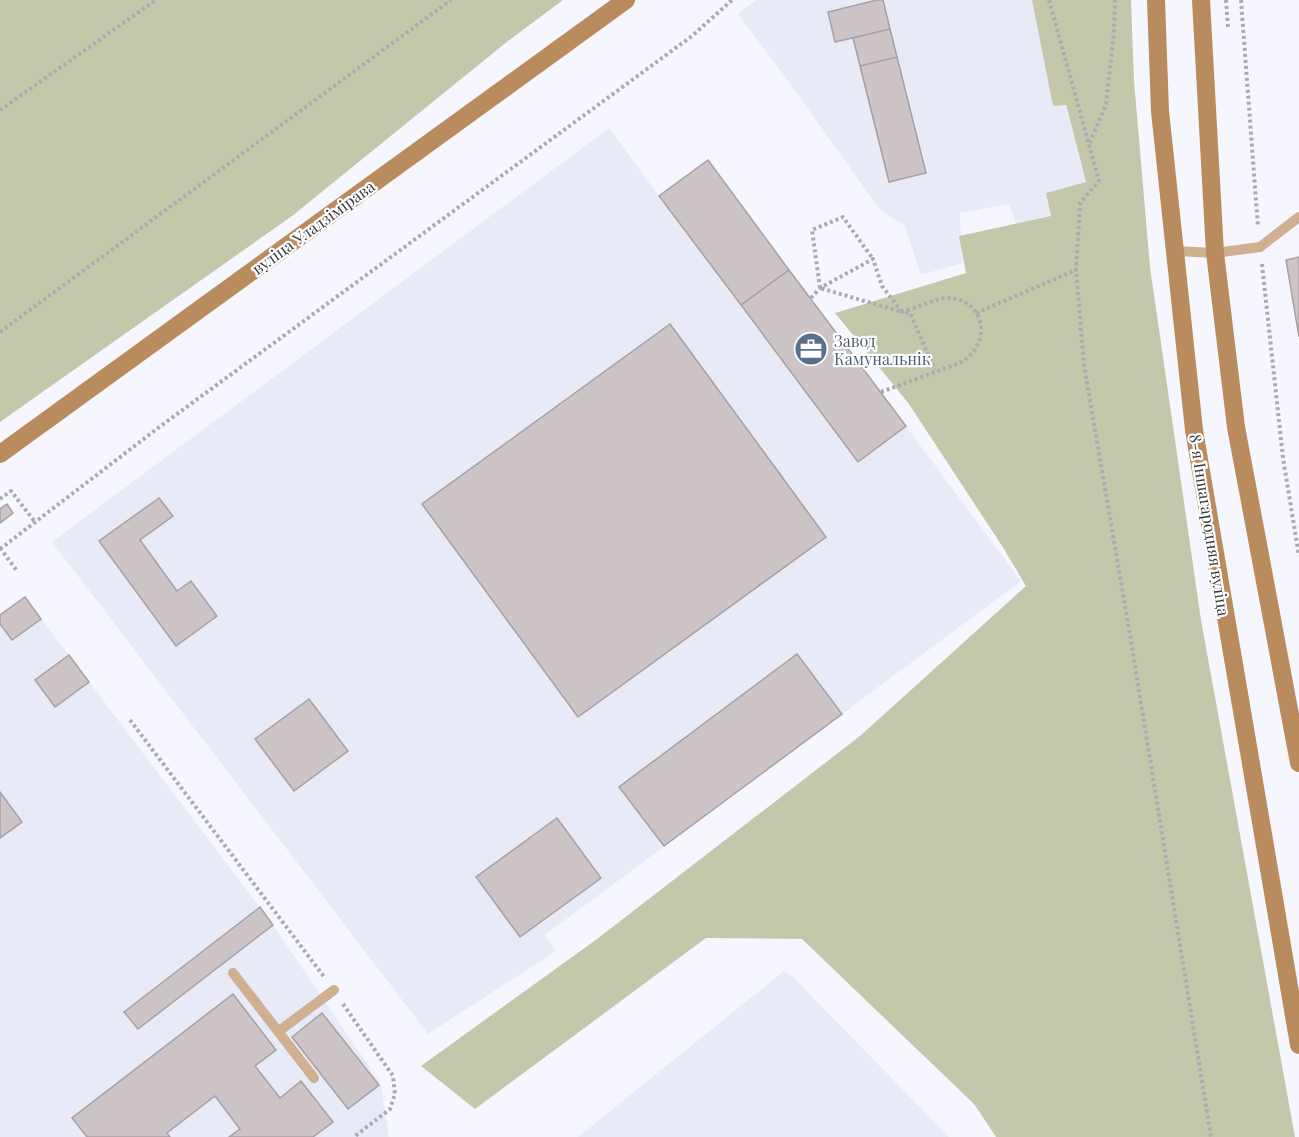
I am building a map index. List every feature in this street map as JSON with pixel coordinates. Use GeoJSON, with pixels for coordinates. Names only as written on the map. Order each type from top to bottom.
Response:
{"type":"FeatureCollection","features":[{"type":"Feature","properties":{"kind":"main road","name":"вуліца Уладзімірава"},"geometry":{"type":"LineString","coordinates":[[0,454],[626,0]]}},
{"type":"Feature","properties":{"kind":"main road","name":"8-я Іншагародняя вуліца"},"geometry":{"type":"LineString","coordinates":[[1156,0],[1160,111],[1194,430],[1299,1045]]}},
{"type":"Feature","properties":{"kind":"main road"},"geometry":{"type":"LineString","coordinates":[[1201,0],[1215,253],[1236,427],[1299,763]]}},
{"type":"Feature","properties":{"kind":"lane"},"geometry":{"type":"LineString","coordinates":[[1176,251],[1215,253],[1260,247],[1299,218]]}},
{"type":"Feature","properties":{"kind":"lane"},"geometry":{"type":"LineString","coordinates":[[233,973],[314,1078]]}},
{"type":"Feature","properties":{"kind":"lane"},"geometry":{"type":"LineString","coordinates":[[279,1031],[334,990]]}},
{"type":"Feature","properties":{"kind":"path"},"geometry":{"type":"LineString","coordinates":[[0,110],[156,0]]}},
{"type":"Feature","properties":{"kind":"path"},"geometry":{"type":"LineString","coordinates":[[0,332],[451,0]]}},
{"type":"Feature","properties":{"kind":"path"},"geometry":{"type":"LineString","coordinates":[[18,572],[0,549],[168,421],[692,36],[732,0]]}},
{"type":"Feature","properties":{"kind":"path"},"geometry":{"type":"LineString","coordinates":[[1049,0],[1099,182],[1080,202],[1076,270],[1084,365],[1211,1137]]}},
{"type":"Feature","properties":{"kind":"path"},"geometry":{"type":"LineString","coordinates":[[1089,144],[1106,104],[1115,0]]}},
{"type":"Feature","properties":{"kind":"path"},"geometry":{"type":"LineString","coordinates":[[1226,0],[1228,28]]}},
{"type":"Feature","properties":{"kind":"path"},"geometry":{"type":"LineString","coordinates":[[1241,0],[1260,247],[1283,458],[1299,556]]}},
{"type":"Feature","properties":{"kind":"path"},"geometry":{"type":"LineString","coordinates":[[820,288],[813,230],[843,217],[873,259],[882,286],[902,312]]}},
{"type":"Feature","properties":{"kind":"path"},"geometry":{"type":"LineString","coordinates":[[810,298],[820,288],[873,259]]}},
{"type":"Feature","properties":{"kind":"path"},"geometry":{"type":"LineString","coordinates":[[976,313],[1076,270]]}},
{"type":"Feature","properties":{"kind":"path"},"geometry":{"type":"LineString","coordinates":[[820,288],[902,312],[910,312],[936,370]]}},
{"type":"Feature","properties":{"kind":"path"},"geometry":{"type":"LineString","coordinates":[[881,392],[966,360],[979,344],[981,333],[976,313],[960,300],[939,299],[902,312]]}},
{"type":"Feature","properties":{"kind":"path"},"geometry":{"type":"LineString","coordinates":[[0,499],[11,491],[35,522]]}},
{"type":"Feature","properties":{"kind":"path"},"geometry":{"type":"LineString","coordinates":[[130,720],[334,990],[393,1076],[395,1094],[390,1109],[354,1137]]}},
{"type":"Feature","properties":{"kind":"shaded area"},"geometry":{"type":"Polygon","coordinates":[[[756,0],[1032,0],[1053,106],[1065,105],[1086,182],[1046,193],[1051,216],[1016,223],[1009,204],[960,213],[962,263],[921,275],[905,226],[880,210],[738,14],[756,0]]]}},
{"type":"Feature","properties":{"kind":"shaded area","name":"Завод Камунальнік"},"geometry":{"type":"Polygon","coordinates":[[[609,128],[659,196],[708,160],[1021,581],[545,935],[556,951],[428,1034],[52,542],[609,128]]]}},
{"type":"Feature","properties":{"kind":"shaded area"},"geometry":{"type":"Polygon","coordinates":[[[25,597],[273,925],[381,1084],[389,1137],[0,1137],[0,615],[25,597]]]}},
{"type":"Feature","properties":{"kind":"shaded area"},"geometry":{"type":"Polygon","coordinates":[[[784,971],[792,976],[949,1137],[578,1137],[784,971]]]}},
{"type":"Feature","properties":{"kind":"green space"},"geometry":{"type":"Polygon","coordinates":[[[0,0],[563,0],[508,41],[292,216],[0,422],[0,0]]]}},
{"type":"Feature","properties":{"kind":"green space"},"geometry":{"type":"Polygon","coordinates":[[[1032,0],[1131,0],[1134,81],[1150,267],[1201,620],[1295,1137],[996,1137],[974,1104],[802,939],[706,938],[475,1109],[421,1066],[597,939],[860,736],[1026,586],[909,404],[835,313],[966,273],[959,236],[1051,216],[1046,193],[1086,182],[1066,105],[1053,106],[1032,0]]]}},
{"type":"Feature","properties":{"kind":"building"},"geometry":{"type":"Polygon","coordinates":[[[883,0],[890,29],[835,42],[828,12],[883,0]]]}},
{"type":"Feature","properties":{"kind":"building"},"geometry":{"type":"Polygon","coordinates":[[[890,29],[897,57],[860,66],[853,38],[890,29]]]}},
{"type":"Feature","properties":{"kind":"building"},"geometry":{"type":"Polygon","coordinates":[[[897,57],[926,173],[889,182],[860,66],[897,57]]]}},
{"type":"Feature","properties":{"kind":"building"},"geometry":{"type":"Polygon","coordinates":[[[708,160],[789,270],[741,305],[659,196],[708,160]]]}},
{"type":"Feature","properties":{"kind":"building"},"geometry":{"type":"Polygon","coordinates":[[[1299,257],[1299,337],[1286,260],[1299,257]]]}},
{"type":"Feature","properties":{"kind":"building","name":"Завод Камунальнік"},"geometry":{"type":"Polygon","coordinates":[[[789,270],[906,426],[858,462],[741,305],[789,270]]]}},
{"type":"Feature","properties":{"kind":"building"},"geometry":{"type":"Polygon","coordinates":[[[670,324],[826,537],[578,717],[422,504],[670,324]]]}},
{"type":"Feature","properties":{"kind":"building"},"geometry":{"type":"Polygon","coordinates":[[[159,498],[173,516],[140,540],[177,591],[191,581],[217,616],[176,646],[99,541],[159,498]]]}},
{"type":"Feature","properties":{"kind":"building"},"geometry":{"type":"Polygon","coordinates":[[[7,504],[13,513],[0,523],[0,509],[7,504]]]}},
{"type":"Feature","properties":{"kind":"building"},"geometry":{"type":"Polygon","coordinates":[[[25,597],[41,619],[12,640],[0,624],[0,615],[25,597]]]}},
{"type":"Feature","properties":{"kind":"building"},"geometry":{"type":"Polygon","coordinates":[[[797,654],[842,714],[664,846],[619,787],[797,654]]]}},
{"type":"Feature","properties":{"kind":"building"},"geometry":{"type":"Polygon","coordinates":[[[69,655],[89,682],[55,707],[35,680],[69,655]]]}},
{"type":"Feature","properties":{"kind":"building"},"geometry":{"type":"Polygon","coordinates":[[[309,699],[348,751],[294,791],[255,739],[309,699]]]}},
{"type":"Feature","properties":{"kind":"building"},"geometry":{"type":"Polygon","coordinates":[[[0,792],[22,822],[0,838],[0,792]]]}},
{"type":"Feature","properties":{"kind":"building"},"geometry":{"type":"Polygon","coordinates":[[[557,818],[601,878],[520,937],[476,877],[557,818]]]}},
{"type":"Feature","properties":{"kind":"building"},"geometry":{"type":"Polygon","coordinates":[[[260,907],[273,925],[138,1029],[124,1012],[260,907]]]}},
{"type":"Feature","properties":{"kind":"building"},"geometry":{"type":"Polygon","coordinates":[[[233,994],[276,1050],[255,1066],[280,1098],[301,1081],[333,1122],[313,1137],[229,1137],[240,1129],[215,1096],[167,1133],[170,1137],[87,1137],[72,1118],[233,994]]]}},
{"type":"Feature","properties":{"kind":"building"},"geometry":{"type":"Polygon","coordinates":[[[322,1013],[379,1085],[348,1109],[292,1037],[322,1013]]]}},
{"type":"Feature","properties":{"kind":"place","name":"Завод Камунальнік"},"geometry":{"type":"Point","coordinates":[811,349]}}]}
